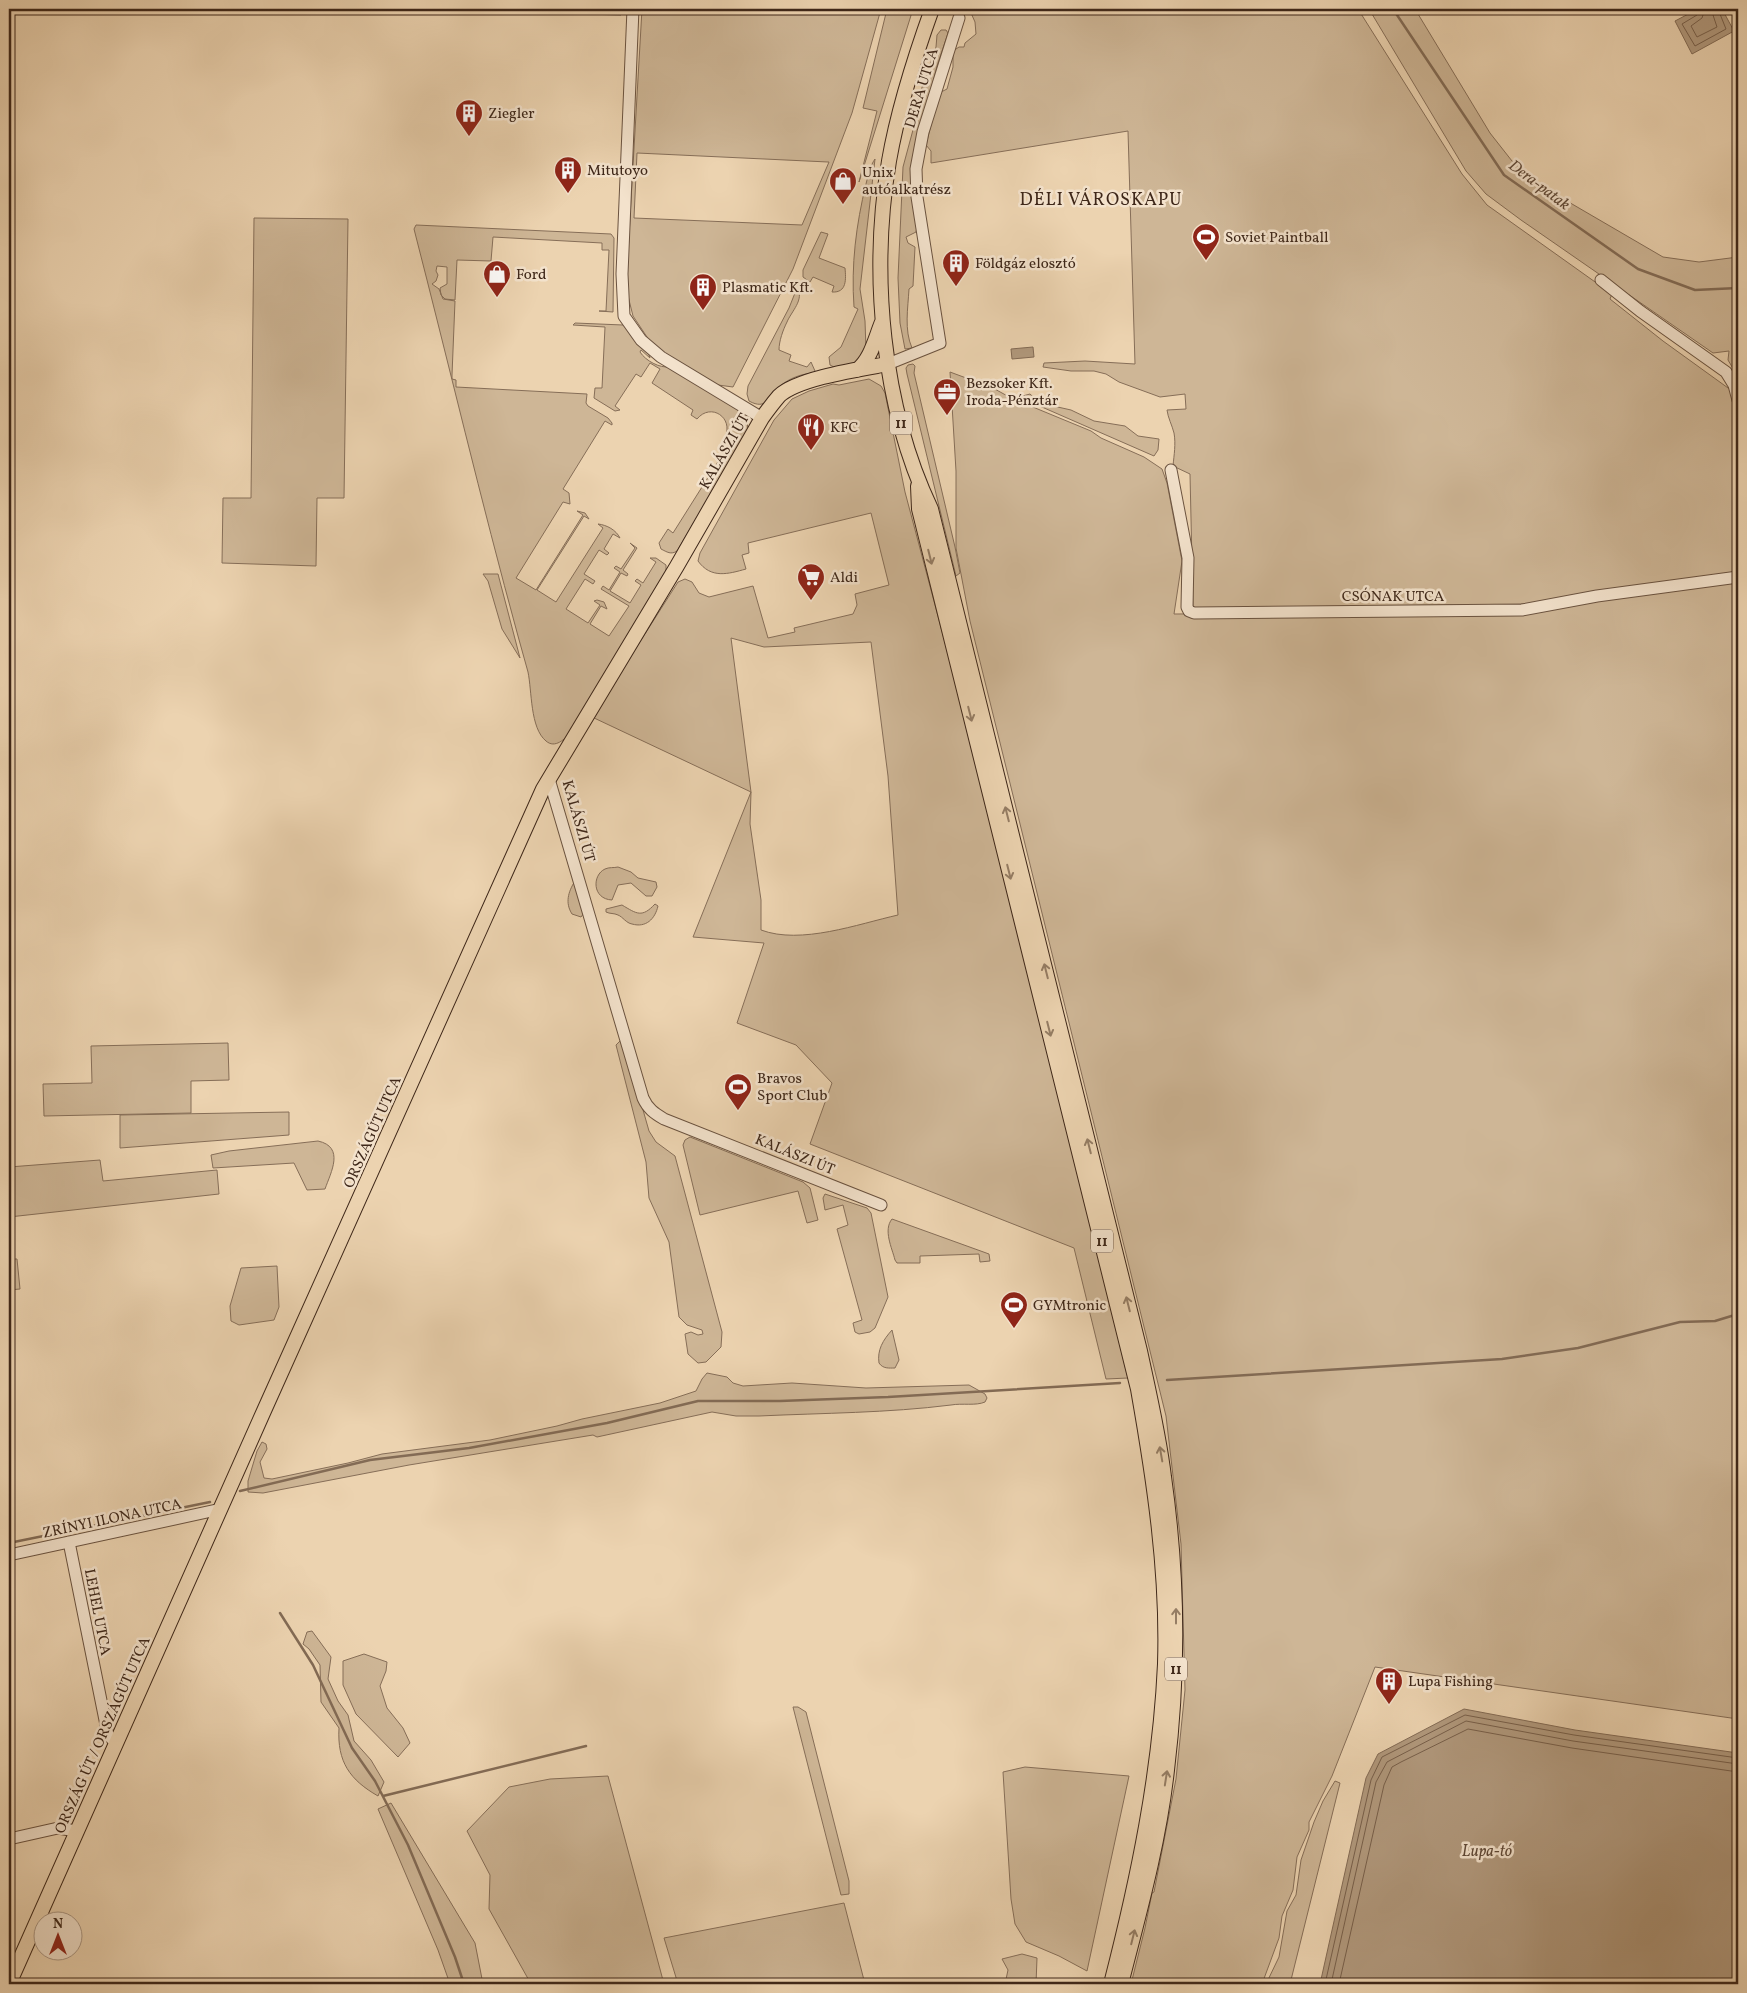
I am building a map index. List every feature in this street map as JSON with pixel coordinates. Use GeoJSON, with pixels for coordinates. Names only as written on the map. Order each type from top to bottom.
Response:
{"type":"FeatureCollection","features":[{"type":"Feature","properties":{"kind":"main road","name":"11"},"geometry":{"type":"LineString","coordinates":[[932,9],[907,82],[889,161],[882,209],[880,275],[888,364],[903,432],[918,480],[931,509],[1140,1351],[1164,1476],[1173,1552],[1176,1601],[1176,1664],[1173,1717],[1162,1804],[1146,1886],[1121,1984]]}},
{"type":"Feature","properties":{"kind":"main road"},"geometry":{"type":"LineString","coordinates":[[857,370],[868,358],[884,316]]}},
{"type":"Feature","properties":{"kind":"main road","name":"KALÁSZI ÚT"},"geometry":{"type":"LineString","coordinates":[[549,779],[677,566],[762,418],[780,396],[792,388],[857,370],[888,364]]}},
{"type":"Feature","properties":{"kind":"main road","name":"11"},"geometry":{"type":"LineString","coordinates":[[918,480],[919,509],[1130,1355],[1138,1389],[1153,1477],[1161,1544],[1165,1602],[1165,1663],[1161,1716],[1151,1802],[1138,1869],[1110,1984]]}},
{"type":"Feature","properties":{"kind":"main road","name":"ORSZÁGÚT UTCA"},"geometry":{"type":"LineString","coordinates":[[223,1504],[549,779]]}},
{"type":"Feature","properties":{"kind":"main road","name":"ORSZÁG ÚT / ORSZÁGÚT UTCA"},"geometry":{"type":"LineString","coordinates":[[9,1984],[223,1504]]}},
{"type":"Feature","properties":{"kind":"street"},"geometry":{"type":"LineString","coordinates":[[633,9],[622,274],[624,316],[641,340],[661,357],[762,418]]}},
{"type":"Feature","properties":{"kind":"street","name":"DERA UTCA"},"geometry":{"type":"LineString","coordinates":[[888,364],[940,344],[917,197],[916,169],[923,132],[959,18]]}},
{"type":"Feature","properties":{"kind":"street"},"geometry":{"type":"LineString","coordinates":[[1601,280],[1640,311],[1726,372],[1734,385],[1738,400]]}},
{"type":"Feature","properties":{"kind":"street","name":"CSÓNAK UTCA"},"geometry":{"type":"LineString","coordinates":[[1170,470],[1188,558],[1187,607],[1189,611],[1194,613],[1522,610],[1597,596],[1738,577]]}},
{"type":"Feature","properties":{"kind":"street","name":"KALÁSZI ÚT"},"geometry":{"type":"LineString","coordinates":[[549,779],[640,1090],[647,1106],[664,1118],[882,1206]]}},
{"type":"Feature","properties":{"kind":"street","name":"ZRÍNYI ILONA UTCA"},"geometry":{"type":"LineString","coordinates":[[9,1555],[223,1504]]}},
{"type":"Feature","properties":{"kind":"street","name":"LEHEL UTCA"},"geometry":{"type":"LineString","coordinates":[[69,1542],[108,1735],[116,1743]]}},
{"type":"Feature","properties":{"kind":"street"},"geometry":{"type":"LineString","coordinates":[[9,1836],[58,1828],[76,1831]]}},
{"type":"Feature","properties":{"kind":"shaded area"},"geometry":{"type":"Polygon","coordinates":[[[398,9],[622,9],[621,15],[398,9]]]}},
{"type":"Feature","properties":{"kind":"shaded area"},"geometry":{"type":"Polygon","coordinates":[[[642,9],[881,9],[852,113],[793,269],[733,387],[718,385],[653,346],[633,316],[626,288],[642,9]],[[637,153],[634,218],[802,225],[829,162],[637,153]]]}},
{"type":"Feature","properties":{"kind":"shaded area"},"geometry":{"type":"Polygon","coordinates":[[[887,9],[913,9],[859,182],[877,111],[863,108],[887,9]]]}},
{"type":"Feature","properties":{"kind":"shaded area"},"geometry":{"type":"Polygon","coordinates":[[[972,9],[1358,9],[1462,174],[1487,205],[1612,294],[1610,299],[1663,341],[1735,393],[1738,410],[1738,575],[1533,604],[1193,608],[1190,474],[1173,466],[1175,437],[1167,410],[1186,409],[1185,394],[1160,397],[1119,382],[1106,374],[1094,371],[1071,371],[1043,367],[1044,363],[1085,361],[1135,364],[1128,131],[931,163],[931,151],[926,145],[939,93],[947,89],[953,67],[953,51],[959,47],[964,47],[965,43],[976,34],[975,22],[971,13],[972,9]]]}},
{"type":"Feature","properties":{"kind":"shaded area"},"geometry":{"type":"Polygon","coordinates":[[[1369,9],[1415,9],[1490,133],[1512,161],[1536,183],[1663,257],[1699,262],[1738,257],[1738,377],[1728,360],[1729,351],[1713,353],[1486,194],[1466,171],[1369,9]]]}},
{"type":"Feature","properties":{"kind":"shaded area"},"geometry":{"type":"Polygon","coordinates":[[[941,30],[946,30],[948,33],[937,66],[917,147],[917,227],[916,232],[906,237],[908,243],[915,247],[913,286],[909,289],[907,319],[908,334],[912,348],[905,349],[900,323],[898,278],[903,167],[917,115],[918,99],[936,47],[937,35],[941,30]]]}},
{"type":"Feature","properties":{"kind":"shaded area"},"geometry":{"type":"Polygon","coordinates":[[[875,159],[860,289],[865,321],[866,350],[856,363],[836,368],[830,365],[829,357],[841,347],[858,309],[854,307],[853,291],[855,245],[866,184],[870,168],[875,159]]]}},
{"type":"Feature","properties":{"kind":"shaded area"},"geometry":{"type":"Polygon","coordinates":[[[254,218],[348,219],[344,498],[317,498],[316,566],[222,563],[223,498],[251,498],[254,218]]]}},
{"type":"Feature","properties":{"kind":"shaded area"},"geometry":{"type":"Polygon","coordinates":[[[416,225],[611,234],[614,238],[613,312],[599,311],[606,311],[609,250],[602,250],[602,243],[493,237],[491,261],[457,260],[455,300],[445,299],[442,296],[443,299],[455,301],[452,379],[456,380],[456,387],[587,394],[586,403],[588,406],[608,418],[612,423],[612,425],[605,421],[563,489],[569,493],[570,504],[563,502],[516,578],[536,590],[583,515],[577,511],[585,513],[589,519],[584,516],[537,590],[556,602],[603,528],[598,524],[611,528],[620,538],[613,534],[604,549],[609,553],[607,555],[599,550],[584,574],[595,581],[593,584],[585,579],[566,609],[588,623],[600,605],[594,601],[604,602],[607,609],[601,606],[590,624],[609,636],[629,606],[601,589],[603,586],[609,590],[620,572],[614,568],[616,566],[621,569],[635,548],[630,543],[637,548],[623,570],[628,574],[627,576],[621,573],[610,591],[630,603],[641,585],[635,581],[637,579],[643,583],[656,562],[650,558],[656,558],[666,565],[666,571],[571,732],[556,744],[546,741],[541,735],[534,718],[528,672],[491,535],[414,229],[416,225]],[[437,266],[436,271],[438,275],[436,281],[432,284],[441,293],[440,288],[447,284],[447,267],[437,266]]]}},
{"type":"Feature","properties":{"kind":"shaded area"},"geometry":{"type":"Polygon","coordinates":[[[821,232],[828,234],[819,258],[845,268],[846,277],[843,288],[837,292],[832,292],[834,286],[813,277],[810,282],[803,277],[803,270],[821,232]]]}},
{"type":"Feature","properties":{"kind":"shaded area"},"geometry":{"type":"Polygon","coordinates":[[[797,288],[799,292],[798,301],[784,328],[779,350],[791,355],[789,361],[807,367],[811,362],[815,371],[788,381],[780,386],[767,401],[755,404],[749,401],[747,394],[748,386],[789,308],[797,288]]]}},
{"type":"Feature","properties":{"kind":"shaded area"},"geometry":{"type":"Polygon","coordinates":[[[575,323],[623,325],[648,352],[650,358],[641,350],[640,352],[646,358],[657,365],[670,367],[744,414],[747,419],[748,432],[677,551],[673,553],[661,549],[659,543],[668,529],[673,533],[731,441],[725,437],[727,430],[724,418],[714,412],[703,414],[697,419],[691,415],[693,410],[652,383],[660,369],[650,363],[641,377],[636,374],[615,406],[620,410],[615,411],[594,398],[595,388],[602,388],[605,327],[573,325],[575,323]]]}},
{"type":"Feature","properties":{"kind":"shaded area"},"geometry":{"type":"Polygon","coordinates":[[[913,364],[915,366],[914,373],[955,547],[960,573],[956,576],[907,374],[906,368],[908,365],[913,364]]]}},
{"type":"Feature","properties":{"kind":"shaded area"},"geometry":{"type":"Polygon","coordinates":[[[950,372],[993,388],[1011,398],[1091,431],[1101,438],[1144,457],[1162,469],[1167,483],[1182,561],[1174,614],[1526,612],[1738,580],[1738,1719],[1375,1667],[1332,1776],[1309,1822],[1309,1830],[1297,1857],[1293,1890],[1282,1916],[1279,1938],[1262,1984],[1131,1984],[1152,1893],[1154,1892],[1176,1779],[1185,1690],[1181,1544],[1166,1416],[970,621],[956,548],[956,471],[950,372]]]}},
{"type":"Feature","properties":{"kind":"shaded area"},"geometry":{"type":"Polygon","coordinates":[[[869,379],[881,386],[885,393],[905,492],[969,733],[1128,1378],[1106,1379],[1074,1248],[810,1144],[832,1083],[796,1045],[737,1023],[764,943],[693,937],[751,792],[592,717],[678,582],[685,579],[692,582],[699,593],[709,597],[753,586],[768,638],[795,632],[794,628],[853,614],[857,605],[855,594],[889,585],[871,513],[748,543],[749,553],[742,555],[746,569],[720,574],[714,573],[708,571],[698,561],[700,553],[774,420],[792,399],[809,391],[833,384],[839,385],[869,379]],[[731,638],[751,792],[750,824],[761,900],[761,930],[777,934],[794,935],[830,932],[898,915],[888,776],[871,642],[764,647],[731,638]]]}},
{"type":"Feature","properties":{"kind":"shaded area"},"geometry":{"type":"Polygon","coordinates":[[[1030,394],[1040,403],[1071,410],[1094,421],[1125,426],[1138,436],[1159,439],[1158,450],[1154,456],[1019,397],[1030,394]]]}},
{"type":"Feature","properties":{"kind":"shaded area"},"geometry":{"type":"Polygon","coordinates":[[[483,574],[498,574],[520,658],[502,629],[488,581],[483,574]]]}},
{"type":"Feature","properties":{"kind":"shaded area"},"geometry":{"type":"Polygon","coordinates":[[[618,867],[631,872],[638,878],[656,882],[657,887],[652,896],[646,896],[631,883],[618,885],[612,900],[601,896],[596,886],[598,876],[605,869],[618,867]]]}},
{"type":"Feature","properties":{"kind":"shaded area"},"geometry":{"type":"Polygon","coordinates":[[[575,881],[584,913],[581,917],[572,914],[568,902],[569,893],[575,881]]]}},
{"type":"Feature","properties":{"kind":"shaded area"},"geometry":{"type":"Polygon","coordinates":[[[655,904],[658,906],[655,915],[642,925],[630,923],[618,915],[606,912],[606,909],[622,905],[636,912],[643,913],[655,904]]]}},
{"type":"Feature","properties":{"kind":"shaded area"},"geometry":{"type":"Polygon","coordinates":[[[620,1041],[624,1043],[649,1131],[656,1142],[675,1156],[722,1332],[721,1347],[706,1362],[698,1363],[688,1354],[685,1334],[691,1332],[698,1335],[703,1334],[702,1330],[687,1325],[679,1317],[669,1242],[649,1198],[646,1162],[616,1045],[620,1041]]]}},
{"type":"Feature","properties":{"kind":"shaded area"},"geometry":{"type":"Polygon","coordinates":[[[228,1043],[229,1080],[191,1081],[191,1113],[44,1116],[43,1084],[92,1083],[91,1046],[228,1043]]]}},
{"type":"Feature","properties":{"kind":"shaded area"},"geometry":{"type":"Polygon","coordinates":[[[289,1112],[289,1135],[120,1148],[120,1115],[289,1112]]]}},
{"type":"Feature","properties":{"kind":"shaded area"},"geometry":{"type":"Polygon","coordinates":[[[690,1137],[803,1182],[810,1188],[818,1220],[807,1223],[798,1191],[700,1215],[683,1145],[685,1140],[690,1137]]]}},
{"type":"Feature","properties":{"kind":"shaded area"},"geometry":{"type":"Polygon","coordinates":[[[318,1141],[326,1144],[334,1154],[333,1168],[325,1189],[307,1190],[294,1163],[213,1168],[211,1155],[229,1151],[318,1141]]]}},
{"type":"Feature","properties":{"kind":"shaded area"},"geometry":{"type":"Polygon","coordinates":[[[100,1160],[103,1181],[217,1170],[219,1194],[9,1217],[9,1167],[100,1160]]]}},
{"type":"Feature","properties":{"kind":"shaded area"},"geometry":{"type":"Polygon","coordinates":[[[825,1194],[867,1208],[871,1213],[888,1297],[875,1328],[870,1332],[859,1334],[855,1332],[853,1323],[862,1320],[837,1229],[848,1225],[843,1205],[825,1210],[823,1198],[825,1194]]]}},
{"type":"Feature","properties":{"kind":"shaded area"},"geometry":{"type":"Polygon","coordinates":[[[892,1219],[989,1254],[990,1261],[980,1262],[979,1254],[920,1256],[920,1263],[897,1263],[888,1234],[889,1223],[892,1219]]]}},
{"type":"Feature","properties":{"kind":"shaded area"},"geometry":{"type":"Polygon","coordinates":[[[9,1259],[17,1259],[20,1289],[9,1290],[9,1259]]]}},
{"type":"Feature","properties":{"kind":"shaded area"},"geometry":{"type":"Polygon","coordinates":[[[277,1266],[279,1307],[274,1320],[239,1325],[231,1321],[230,1306],[241,1268],[277,1266]]]}},
{"type":"Feature","properties":{"kind":"shaded area"},"geometry":{"type":"Polygon","coordinates":[[[892,1330],[899,1360],[895,1368],[886,1368],[879,1363],[879,1354],[883,1341],[892,1330]]]}},
{"type":"Feature","properties":{"kind":"shaded area"},"geometry":{"type":"Polygon","coordinates":[[[707,1373],[727,1377],[733,1383],[743,1386],[792,1383],[866,1388],[969,1385],[985,1394],[987,1398],[985,1402],[977,1404],[955,1404],[879,1411],[759,1416],[736,1416],[712,1412],[597,1437],[593,1435],[409,1465],[263,1493],[248,1492],[248,1481],[257,1451],[262,1442],[266,1444],[267,1449],[260,1462],[264,1478],[272,1479],[382,1454],[490,1440],[660,1403],[696,1391],[707,1373]]]}},
{"type":"Feature","properties":{"kind":"shaded area"},"geometry":{"type":"Polygon","coordinates":[[[312,1631],[331,1657],[328,1679],[338,1701],[348,1715],[354,1741],[371,1760],[384,1782],[378,1796],[368,1790],[353,1776],[343,1760],[340,1751],[339,1728],[321,1702],[320,1665],[309,1649],[303,1644],[307,1632],[312,1631]]]}},
{"type":"Feature","properties":{"kind":"shaded area"},"geometry":{"type":"Polygon","coordinates":[[[364,1654],[387,1662],[386,1671],[380,1686],[387,1708],[403,1728],[410,1743],[398,1757],[356,1714],[343,1685],[343,1661],[364,1654]]]}},
{"type":"Feature","properties":{"kind":"shaded area"},"geometry":{"type":"Polygon","coordinates":[[[793,1707],[798,1707],[806,1712],[849,1881],[849,1894],[841,1895],[793,1707]]]}},
{"type":"Feature","properties":{"kind":"shaded area"},"geometry":{"type":"Polygon","coordinates":[[[1025,1767],[1129,1776],[1087,1971],[1059,1956],[1026,1942],[1015,1924],[1011,1899],[1003,1772],[1025,1767]]]}},
{"type":"Feature","properties":{"kind":"shaded area"},"geometry":{"type":"Polygon","coordinates":[[[608,1776],[664,1984],[531,1984],[489,1909],[490,1875],[467,1831],[509,1787],[550,1779],[608,1776]]]}},
{"type":"Feature","properties":{"kind":"shaded area"},"geometry":{"type":"Polygon","coordinates":[[[1335,1781],[1340,1783],[1290,1984],[1266,1984],[1279,1957],[1287,1911],[1296,1895],[1301,1860],[1323,1801],[1335,1781]]]}},
{"type":"Feature","properties":{"kind":"shaded area"},"geometry":{"type":"Polygon","coordinates":[[[391,1803],[475,1943],[483,1984],[450,1984],[438,1950],[378,1809],[391,1803]]]}},
{"type":"Feature","properties":{"kind":"shaded area"},"geometry":{"type":"Polygon","coordinates":[[[844,1903],[865,1984],[678,1984],[664,1938],[844,1903]]]}},
{"type":"Feature","properties":{"kind":"shaded area"},"geometry":{"type":"Polygon","coordinates":[[[1022,1954],[1037,1958],[1036,1984],[1005,1984],[1008,1970],[1002,1959],[1022,1954]]]}},
{"type":"Feature","properties":{"kind":"water"},"geometry":{"type":"Polygon","coordinates":[[[1698,9],[1722,9],[1734,31],[1692,54],[1675,21],[1698,9]]]}},
{"type":"Feature","properties":{"kind":"water"},"geometry":{"type":"Polygon","coordinates":[[[1033,347],[1034,357],[1012,359],[1011,349],[1033,347]]]}},
{"type":"Feature","properties":{"kind":"water","name":"Lupa-tó"},"geometry":{"type":"Polygon","coordinates":[[[1464,1709],[1575,1730],[1738,1753],[1738,1984],[1320,1984],[1366,1778],[1378,1754],[1464,1709]]]}},
{"type":"Feature","properties":{"kind":"waterway","name":"Dera-patak"},"geometry":{"type":"LineString","coordinates":[[1393,9],[1504,175],[1638,269],[1695,290],[1738,288]]}},
{"type":"Feature","properties":{"kind":"waterway"},"geometry":{"type":"LineString","coordinates":[[1167,1380],[1502,1359],[1578,1348],[1680,1322],[1715,1321],[1738,1314]]}},
{"type":"Feature","properties":{"kind":"waterway"},"geometry":{"type":"LineString","coordinates":[[240,1491],[370,1460],[469,1448],[607,1423],[698,1401],[780,1401],[888,1397],[1120,1383]]}},
{"type":"Feature","properties":{"kind":"waterway"},"geometry":{"type":"LineString","coordinates":[[9,1543],[210,1502]]}},
{"type":"Feature","properties":{"kind":"waterway"},"geometry":{"type":"LineString","coordinates":[[280,1613],[313,1665],[352,1748],[375,1781],[408,1845],[455,1957],[464,1984]]}},
{"type":"Feature","properties":{"kind":"waterway"},"geometry":{"type":"LineString","coordinates":[[383,1796],[586,1746]]}},
{"type":"Feature","properties":{"kind":"place","name":"Ziegler"},"geometry":{"type":"Point","coordinates":[469,137]}},
{"type":"Feature","properties":{"kind":"place","name":"Mitutoyo"},"geometry":{"type":"Point","coordinates":[568,194]}},
{"type":"Feature","properties":{"kind":"place","name":"Unix autóalkatrész"},"geometry":{"type":"Point","coordinates":[843,205]}},
{"type":"Feature","properties":{"kind":"place","name":"Soviet Paintball"},"geometry":{"type":"Point","coordinates":[1206,261]}},
{"type":"Feature","properties":{"kind":"place","name":"Földgáz elosztó"},"geometry":{"type":"Point","coordinates":[956,287]}},
{"type":"Feature","properties":{"kind":"place","name":"Ford"},"geometry":{"type":"Point","coordinates":[497,298]}},
{"type":"Feature","properties":{"kind":"place","name":"Plasmatic Kft."},"geometry":{"type":"Point","coordinates":[703,311]}},
{"type":"Feature","properties":{"kind":"place","name":"Bezsoker Kft. Iroda-Pénztár"},"geometry":{"type":"Point","coordinates":[947,416]}},
{"type":"Feature","properties":{"kind":"place","name":"KFC"},"geometry":{"type":"Point","coordinates":[811,451]}},
{"type":"Feature","properties":{"kind":"place","name":"Aldi"},"geometry":{"type":"Point","coordinates":[811,601]}},
{"type":"Feature","properties":{"kind":"place","name":"Bravos Sport Club"},"geometry":{"type":"Point","coordinates":[738,1111]}},
{"type":"Feature","properties":{"kind":"place","name":"GYMtronic"},"geometry":{"type":"Point","coordinates":[1014,1329]}},
{"type":"Feature","properties":{"kind":"place","name":"Lupa Fishing"},"geometry":{"type":"Point","coordinates":[1389,1705]}},
{"type":"Feature","properties":{"kind":"district","name":"DÉLI VÁROSKAPU"},"geometry":{"type":"Point","coordinates":[1101,199]}}]}
